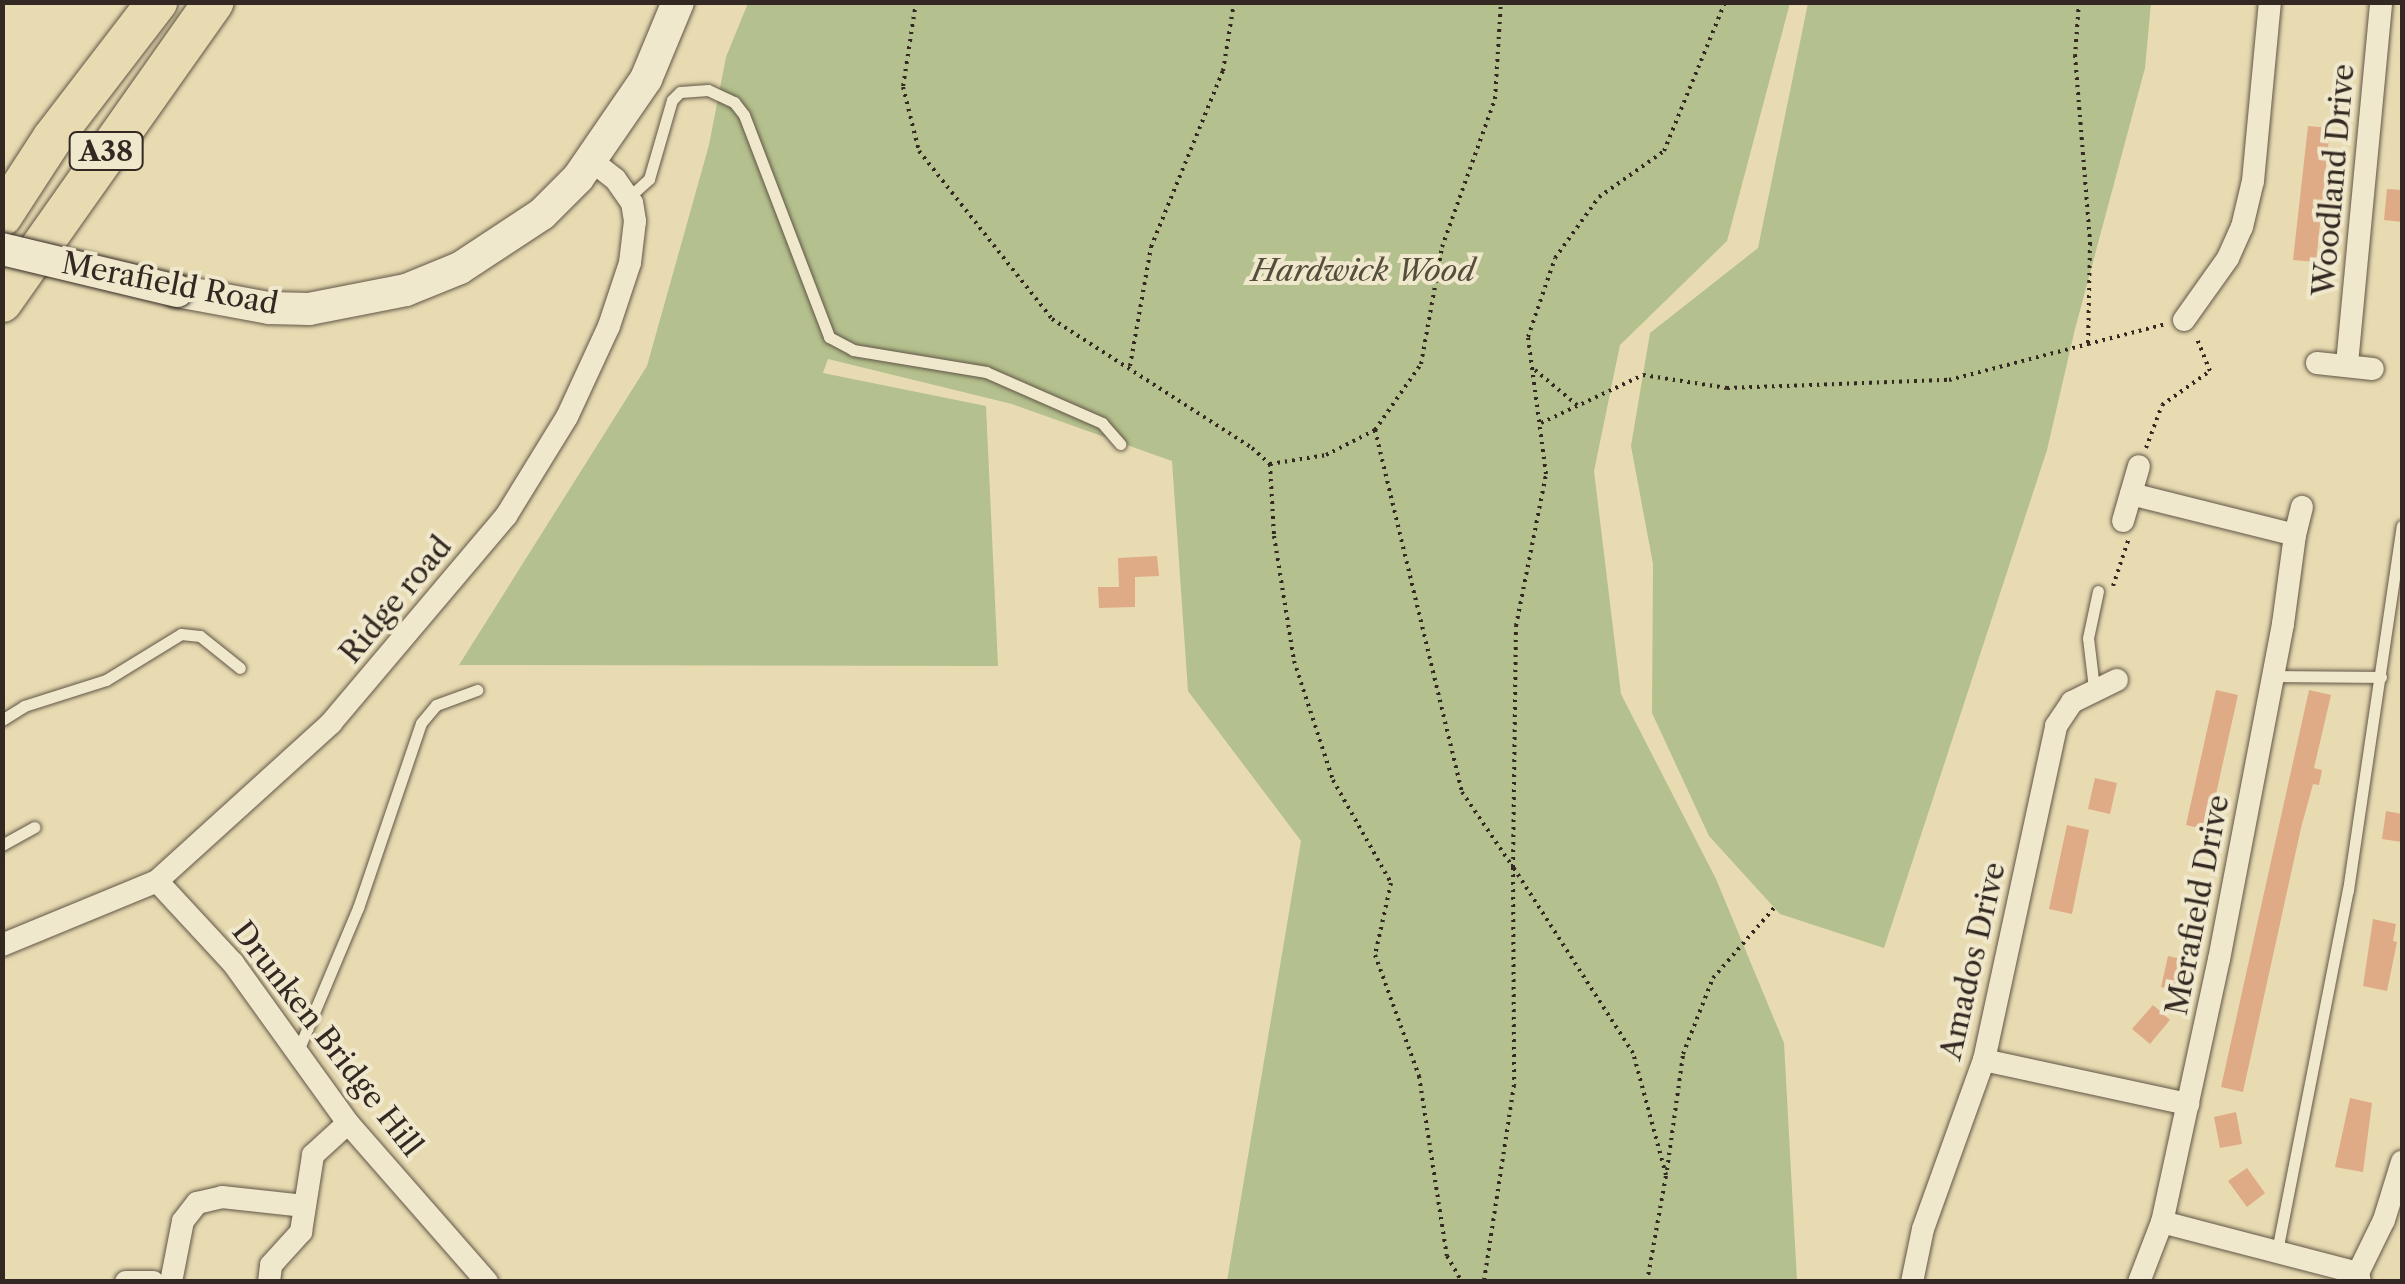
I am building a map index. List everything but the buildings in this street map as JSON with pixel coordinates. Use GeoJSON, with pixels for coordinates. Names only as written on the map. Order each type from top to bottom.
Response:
{"type":"FeatureCollection","features":[{"type":"Feature","properties":{"kind":"highway","name":"A38"},"geometry":{"type":"LineString","coordinates":[[2,216],[52,139],[157,2]]}},
{"type":"Feature","properties":{"kind":"highway","name":"A38"},"geometry":{"type":"LineString","coordinates":[[2,302],[214,2]]}},
{"type":"Feature","properties":{"kind":"street","name":"Merafield Road"},"geometry":{"type":"LineString","coordinates":[[2,249],[177,292],[269,308],[309,309],[406,290],[460,268],[542,214],[591,160],[646,79],[678,2]]}},
{"type":"Feature","properties":{"kind":"street"},"geometry":{"type":"LineString","coordinates":[[2184,320],[2228,258],[2242,227],[2253,180],[2270,2]]}},
{"type":"Feature","properties":{"kind":"street","name":"Woodland Drive"},"geometry":{"type":"LineString","coordinates":[[2346,364],[2381,2]]}},
{"type":"Feature","properties":{"kind":"street"},"geometry":{"type":"LineString","coordinates":[[591,160],[629,198]]}},
{"type":"Feature","properties":{"kind":"street","name":"Ridge road"},"geometry":{"type":"LineString","coordinates":[[2,945],[157,881],[330,723],[506,516],[567,417],[609,326],[634,242],[629,198]]}},
{"type":"Feature","properties":{"kind":"street"},"geometry":{"type":"LineString","coordinates":[[2318,363],[2372,369]]}},
{"type":"Feature","properties":{"kind":"street"},"geometry":{"type":"LineString","coordinates":[[2123,521],[2138,466]]}},
{"type":"Feature","properties":{"kind":"street"},"geometry":{"type":"LineString","coordinates":[[2130,494],[2296,534]]}},
{"type":"Feature","properties":{"kind":"street","name":"Merafield Drive"},"geometry":{"type":"LineString","coordinates":[[2139,1282],[2162,1222],[2188,1104],[2273,676],[2302,507]]}},
{"type":"Feature","properties":{"kind":"street","name":"Amados Drive"},"geometry":{"type":"LineString","coordinates":[[1912,1282],[1924,1229],[1984,1060],[2056,726],[2072,702],[2117,680]]}},
{"type":"Feature","properties":{"kind":"street","name":"Drunken Bridge Hill"},"geometry":{"type":"LineString","coordinates":[[157,881],[233,963],[348,1123],[487,1282]]}},
{"type":"Feature","properties":{"kind":"street"},"geometry":{"type":"LineString","coordinates":[[1984,1060],[2188,1104]]}},
{"type":"Feature","properties":{"kind":"street"},"geometry":{"type":"LineString","coordinates":[[269,1282],[271,1265],[301,1232],[313,1154],[348,1123]]}},
{"type":"Feature","properties":{"kind":"street"},"geometry":{"type":"LineString","coordinates":[[2162,1222],[2278,1251],[2359,1277],[2384,1220],[2402,1162]]}},
{"type":"Feature","properties":{"kind":"street"},"geometry":{"type":"LineString","coordinates":[[171,1282],[183,1221],[198,1203],[222,1198],[305,1206]]}},
{"type":"Feature","properties":{"kind":"street"},"geometry":{"type":"LineString","coordinates":[[126,1282],[152,1282]]}},
{"type":"Feature","properties":{"kind":"lane"},"geometry":{"type":"LineString","coordinates":[[629,198],[650,180],[672,100],[680,92],[708,90],[734,102],[744,115],[829,337],[854,350],[986,372],[1102,424],[1120,444]]}},
{"type":"Feature","properties":{"kind":"lane"},"geometry":{"type":"LineString","coordinates":[[2278,1251],[2348,890],[2402,526]]}},
{"type":"Feature","properties":{"kind":"lane"},"geometry":{"type":"LineString","coordinates":[[2094,688],[2088,638],[2098,591]]}},
{"type":"Feature","properties":{"kind":"lane"},"geometry":{"type":"LineString","coordinates":[[2,720],[24,706],[106,680],[181,634],[200,636],[240,668]]}},
{"type":"Feature","properties":{"kind":"lane"},"geometry":{"type":"LineString","coordinates":[[2273,676],[2381,676]]}},
{"type":"Feature","properties":{"kind":"lane"},"geometry":{"type":"LineString","coordinates":[[297,1053],[358,908],[421,723],[436,705],[477,690]]}},
{"type":"Feature","properties":{"kind":"lane"},"geometry":{"type":"LineString","coordinates":[[2,845],[34,826]]}},
{"type":"Feature","properties":{"kind":"path"},"geometry":{"type":"LineString","coordinates":[[916,2],[903,88],[919,151],[1052,318],[1270,464],[1326,455],[1376,430],[1421,364],[1442,247],[1495,98],[1501,2]]}},
{"type":"Feature","properties":{"kind":"path"},"geometry":{"type":"LineString","coordinates":[[1130,367],[1150,247],[1223,71],[1234,2]]}},
{"type":"Feature","properties":{"kind":"path"},"geometry":{"type":"LineString","coordinates":[[1484,1282],[1514,1085],[1516,626],[1546,474],[1528,337],[1555,258],[1599,197],[1664,151],[1725,2]]}},
{"type":"Feature","properties":{"kind":"path"},"geometry":{"type":"LineString","coordinates":[[2079,2],[2075,55],[2090,243],[2088,344]]}},
{"type":"Feature","properties":{"kind":"path"},"geometry":{"type":"LineString","coordinates":[[1540,423],[1643,374],[1727,388],[1948,380],[2184,320],[2202,344],[2210,371],[2162,405],[2138,466]]}},
{"type":"Feature","properties":{"kind":"path"},"geometry":{"type":"LineString","coordinates":[[1533,368],[1577,406]]}},
{"type":"Feature","properties":{"kind":"path"},"geometry":{"type":"LineString","coordinates":[[1376,430],[1462,792],[1633,1054],[1666,1175]]}},
{"type":"Feature","properties":{"kind":"path"},"geometry":{"type":"LineString","coordinates":[[1270,464],[1274,536],[1294,660],[1333,780],[1391,884],[1375,955],[1419,1076],[1447,1256],[1462,1282]]}},
{"type":"Feature","properties":{"kind":"path"},"geometry":{"type":"LineString","coordinates":[[1646,1282],[1683,1054],[1712,978],[1774,908]]}},
{"type":"Feature","properties":{"kind":"green space","name":"Hardwick Wood"},"geometry":{"type":"Polygon","coordinates":[[[748,3],[1790,3],[1727,241],[1620,345],[1594,471],[1621,694],[1716,879],[1784,1043],[1797,1281],[1227,1281],[1301,841],[1188,691],[1172,461],[1012,404],[828,359],[823,373],[986,406],[998,666],[459,665],[647,366],[709,145],[726,57],[748,3]]]}},
{"type":"Feature","properties":{"kind":"green space"},"geometry":{"type":"Polygon","coordinates":[[[1808,3],[2151,3],[2145,68],[2047,450],[1884,948],[1780,914],[1709,836],[1652,713],[1653,564],[1631,446],[1650,333],[1758,248],[1808,3]]]}}]}
